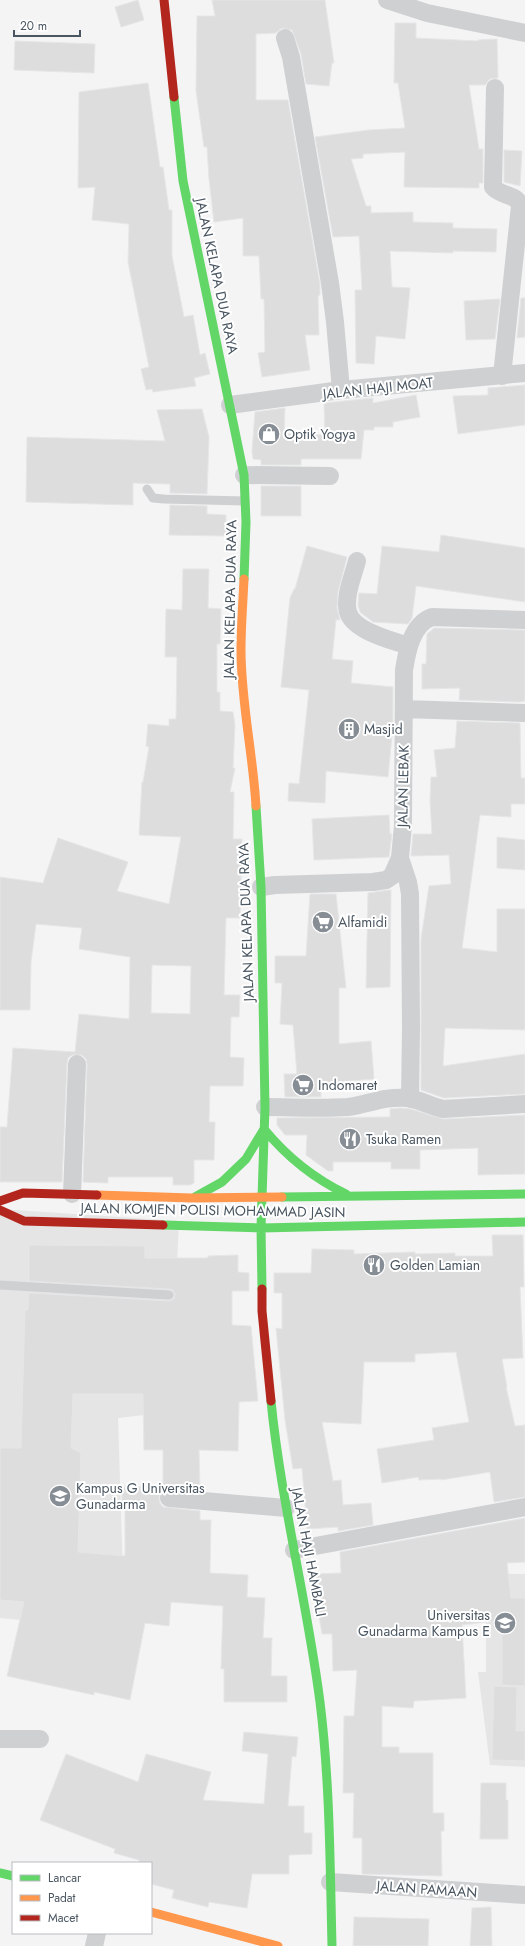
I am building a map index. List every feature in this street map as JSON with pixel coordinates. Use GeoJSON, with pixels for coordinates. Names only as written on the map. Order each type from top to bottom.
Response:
{"type":"FeatureCollection","features":[{"type":"Feature","properties":{"kind":"main road","name":"JALAN KELAPA DUA RAYA"},"geometry":{"type":"LineString","coordinates":[[164,0],[183,181],[191,226],[244,475],[245,546],[241,650],[244,696],[254,774],[261,888],[265,1107],[260,1228]]}},
{"type":"Feature","properties":{"kind":"main road"},"geometry":{"type":"LineString","coordinates":[[192,1198],[222,1182],[246,1158],[264,1129],[282,1151],[302,1169],[325,1185],[351,1196]]}},
{"type":"Feature","properties":{"kind":"main road","name":"JALAN KOMJEN POLISI MOHAMMAD JASIN"},"geometry":{"type":"LineString","coordinates":[[0,1201],[23,1193],[192,1198],[525,1194]]}},
{"type":"Feature","properties":{"kind":"main road","name":"JALAN KOMJEN POLISI MOHAMMAD JASIN"},"geometry":{"type":"LineString","coordinates":[[0,1210],[24,1221],[260,1228],[525,1222]]}},
{"type":"Feature","properties":{"kind":"main road","name":"JALAN HAJI HAMBALI"},"geometry":{"type":"LineString","coordinates":[[260,1228],[261,1276],[268,1381],[286,1508],[306,1610],[321,1709],[329,1797],[332,1946]]}},
{"type":"Feature","properties":{"kind":"main road"},"geometry":{"type":"LineString","coordinates":[[0,1873],[12,1876]]}},
{"type":"Feature","properties":{"kind":"main road"},"geometry":{"type":"LineString","coordinates":[[152,1912],[241,1942],[278,1946]]}},
{"type":"Feature","properties":{"kind":"street"},"geometry":{"type":"LineString","coordinates":[[387,0],[427,13],[525,33]]}},
{"type":"Feature","properties":{"kind":"street"},"geometry":{"type":"LineString","coordinates":[[285,38],[291,57],[330,283],[336,322],[341,390]]}},
{"type":"Feature","properties":{"kind":"street"},"geometry":{"type":"LineString","coordinates":[[495,88],[493,187],[497,192],[515,197],[519,200],[520,206],[502,376]]}},
{"type":"Feature","properties":{"kind":"street","name":"JALAN HAJI MOAT"},"geometry":{"type":"LineString","coordinates":[[230,405],[341,390],[525,373]]}},
{"type":"Feature","properties":{"kind":"street"},"geometry":{"type":"LineString","coordinates":[[244,475],[330,476]]}},
{"type":"Feature","properties":{"kind":"street"},"geometry":{"type":"LineString","coordinates":[[357,561],[348,604],[348,612],[351,619],[369,632],[408,646]]}},
{"type":"Feature","properties":{"kind":"street","name":"JALAN LEBAK"},"geometry":{"type":"LineString","coordinates":[[261,888],[275,885],[386,880],[392,876],[400,858],[403,825],[404,670],[408,646],[424,620],[432,617],[525,620]]}},
{"type":"Feature","properties":{"kind":"street"},"geometry":{"type":"LineString","coordinates":[[404,709],[525,713]]}},
{"type":"Feature","properties":{"kind":"street"},"geometry":{"type":"LineString","coordinates":[[400,858],[408,882],[410,894],[412,1027],[410,1099]]}},
{"type":"Feature","properties":{"kind":"street"},"geometry":{"type":"LineString","coordinates":[[72,1194],[77,1064]]}},
{"type":"Feature","properties":{"kind":"street"},"geometry":{"type":"LineString","coordinates":[[265,1107],[347,1107],[380,1099],[410,1099],[443,1109],[525,1104]]}},
{"type":"Feature","properties":{"kind":"street"},"geometry":{"type":"LineString","coordinates":[[169,1498],[286,1508]]}},
{"type":"Feature","properties":{"kind":"street"},"geometry":{"type":"LineString","coordinates":[[294,1550],[525,1507]]}},
{"type":"Feature","properties":{"kind":"street"},"geometry":{"type":"LineString","coordinates":[[0,1739],[40,1739]]}},
{"type":"Feature","properties":{"kind":"street","name":"JALAN PAMAAN"},"geometry":{"type":"LineString","coordinates":[[330,1882],[525,1895]]}},
{"type":"Feature","properties":{"kind":"street"},"geometry":{"type":"LineString","coordinates":[[94,1946],[97,1934]]}},
{"type":"Feature","properties":{"kind":"lane"},"geometry":{"type":"LineString","coordinates":[[147,489],[153,498],[164,500],[244,501]]}},
{"type":"Feature","properties":{"kind":"lane"},"geometry":{"type":"LineString","coordinates":[[0,1285],[169,1294]]}},
{"type":"Feature","properties":{"kind":"shaded area","name":"Kampus G Universitas Gunadarma"},"geometry":{"type":"Polygon","coordinates":[[[0,1209],[179,1221],[170,1412],[118,1418],[123,1575],[112,1628],[0,1618],[0,1209]]]}},
{"type":"Feature","properties":{"kind":"shaded area","name":"Universitas Gunadarma Kampus E"},"geometry":{"type":"Polygon","coordinates":[[[486,1574],[525,1574],[525,1767],[490,1765],[478,1672],[486,1672],[486,1574]]]}},
{"type":"Feature","properties":{"kind":"building"},"geometry":{"type":"Polygon","coordinates":[[[138,0],[144,20],[121,27],[115,7],[138,0]]]}},
{"type":"Feature","properties":{"kind":"building"},"geometry":{"type":"Polygon","coordinates":[[[212,0],[325,0],[334,63],[332,63],[329,86],[306,84],[301,54],[292,30],[282,28],[276,33],[256,34],[256,100],[288,100],[320,284],[320,295],[318,296],[319,335],[305,335],[310,370],[262,377],[258,353],[265,352],[264,299],[261,299],[259,256],[243,256],[243,218],[214,222],[207,147],[204,147],[196,91],[197,16],[215,16],[212,0]]]}},
{"type":"Feature","properties":{"kind":"building"},"geometry":{"type":"Polygon","coordinates":[[[395,23],[416,23],[416,38],[478,41],[497,39],[498,78],[490,79],[485,85],[469,85],[479,149],[483,149],[483,183],[479,183],[479,188],[404,187],[405,152],[363,154],[363,158],[351,159],[366,206],[371,206],[371,213],[413,212],[413,222],[453,223],[453,228],[497,229],[496,252],[453,251],[453,253],[390,251],[392,287],[410,288],[405,339],[376,336],[374,364],[356,363],[355,290],[362,290],[359,236],[333,237],[315,137],[369,130],[405,128],[398,83],[394,83],[395,23]]]}},
{"type":"Feature","properties":{"kind":"building"},"geometry":{"type":"Polygon","coordinates":[[[15,41],[95,44],[94,73],[14,70],[15,41]]]}},
{"type":"Feature","properties":{"kind":"building"},"geometry":{"type":"Polygon","coordinates":[[[148,83],[160,167],[163,167],[169,210],[172,210],[172,256],[184,317],[193,315],[200,355],[205,353],[210,374],[194,378],[196,386],[153,392],[152,389],[146,390],[141,369],[149,367],[128,262],[129,224],[92,220],[95,187],[78,188],[79,92],[148,83]]]}},
{"type":"Feature","properties":{"kind":"building"},"geometry":{"type":"Polygon","coordinates":[[[504,150],[522,151],[520,186],[504,182],[504,150]]]}},
{"type":"Feature","properties":{"kind":"building"},"geometry":{"type":"Polygon","coordinates":[[[521,298],[525,298],[525,337],[517,338],[521,298]]]}},
{"type":"Feature","properties":{"kind":"building"},"geometry":{"type":"Polygon","coordinates":[[[500,299],[495,339],[466,340],[464,301],[500,299]]]}},
{"type":"Feature","properties":{"kind":"building"},"geometry":{"type":"Polygon","coordinates":[[[525,385],[525,425],[458,434],[453,396],[488,395],[488,388],[525,385]]]}},
{"type":"Feature","properties":{"kind":"building"},"geometry":{"type":"Polygon","coordinates":[[[416,395],[420,417],[393,422],[393,427],[374,427],[374,430],[364,430],[361,459],[301,459],[301,465],[261,465],[261,460],[253,459],[252,452],[255,412],[285,408],[284,434],[325,435],[324,403],[373,398],[373,403],[416,395]]]}},
{"type":"Feature","properties":{"kind":"building"},"geometry":{"type":"Polygon","coordinates":[[[202,409],[209,437],[207,494],[170,493],[170,484],[133,483],[133,505],[26,502],[27,437],[165,441],[157,410],[202,409]]]}},
{"type":"Feature","properties":{"kind":"building"},"geometry":{"type":"Polygon","coordinates":[[[261,486],[301,486],[301,516],[261,516],[261,486]]]}},
{"type":"Feature","properties":{"kind":"building"},"geometry":{"type":"Polygon","coordinates":[[[170,505],[207,506],[207,514],[226,515],[226,536],[169,535],[170,505]]]}},
{"type":"Feature","properties":{"kind":"building"},"geometry":{"type":"Polygon","coordinates":[[[441,535],[525,548],[525,602],[416,586],[412,618],[408,624],[373,622],[360,612],[358,605],[359,593],[377,594],[382,546],[439,552],[441,535]]]}},
{"type":"Feature","properties":{"kind":"building","name":"Masjid"},"geometry":{"type":"Polygon","coordinates":[[[307,546],[347,557],[338,592],[337,608],[340,620],[336,620],[332,659],[353,661],[351,683],[393,687],[393,726],[388,777],[326,771],[325,803],[288,801],[289,783],[299,784],[309,690],[281,687],[290,598],[295,589],[307,546]]]}},
{"type":"Feature","properties":{"kind":"building"},"geometry":{"type":"Polygon","coordinates":[[[183,569],[209,569],[208,608],[221,609],[220,644],[217,644],[217,692],[220,692],[220,711],[233,712],[235,725],[233,768],[235,768],[230,792],[234,792],[233,839],[242,839],[240,918],[226,918],[224,995],[240,995],[239,1017],[231,1017],[230,1057],[244,1058],[243,1086],[210,1086],[209,1122],[215,1122],[214,1160],[194,1160],[194,1183],[190,1185],[173,1185],[173,1177],[108,1177],[108,1183],[83,1182],[87,1064],[86,1059],[82,1055],[72,1055],[68,1058],[67,1064],[62,1182],[0,1182],[0,1127],[7,1127],[13,1048],[75,1052],[79,1014],[129,1019],[130,957],[79,949],[82,928],[36,924],[31,962],[30,1010],[0,1010],[0,877],[43,883],[58,838],[128,862],[117,891],[169,904],[181,837],[139,835],[142,782],[149,747],[146,746],[148,724],[169,726],[169,719],[176,719],[177,657],[165,657],[166,609],[182,610],[183,569]],[[152,965],[151,1013],[190,1014],[191,966],[152,965]]]}},
{"type":"Feature","properties":{"kind":"building"},"geometry":{"type":"Polygon","coordinates":[[[434,628],[525,630],[525,701],[459,700],[460,688],[422,689],[422,664],[426,664],[427,634],[434,628]]]}},
{"type":"Feature","properties":{"kind":"building"},"geometry":{"type":"Polygon","coordinates":[[[457,721],[520,723],[521,778],[525,778],[525,804],[511,804],[511,817],[480,815],[462,948],[497,952],[497,909],[525,909],[525,1030],[445,1028],[443,1066],[525,1054],[525,1094],[444,1098],[421,1090],[421,939],[429,886],[451,884],[449,855],[411,856],[413,834],[432,834],[430,801],[431,777],[437,777],[434,750],[455,748],[457,721]]]}},
{"type":"Feature","properties":{"kind":"building"},"geometry":{"type":"Polygon","coordinates":[[[389,815],[390,834],[392,834],[389,857],[314,860],[312,819],[389,815]]]}},
{"type":"Feature","properties":{"kind":"building"},"geometry":{"type":"Polygon","coordinates":[[[497,837],[525,840],[525,870],[497,868],[497,837]]]}},
{"type":"Feature","properties":{"kind":"building"},"geometry":{"type":"Polygon","coordinates":[[[391,890],[390,987],[366,988],[368,893],[391,890]]]}},
{"type":"Feature","properties":{"kind":"building"},"geometry":{"type":"Polygon","coordinates":[[[310,894],[336,894],[346,988],[339,988],[339,1044],[371,1041],[374,1079],[321,1083],[321,1097],[285,1097],[284,1074],[297,1074],[293,1025],[280,1024],[282,983],[275,983],[275,956],[306,956],[310,894]]]}},
{"type":"Feature","properties":{"kind":"building"},"geometry":{"type":"Polygon","coordinates":[[[390,1109],[411,1109],[443,1119],[525,1115],[525,1174],[478,1175],[478,1148],[420,1150],[420,1169],[391,1169],[391,1162],[333,1162],[333,1171],[328,1171],[306,1155],[307,1135],[285,1135],[277,1125],[277,1118],[390,1117],[390,1109]]]}},
{"type":"Feature","properties":{"kind":"building"},"geometry":{"type":"Polygon","coordinates":[[[492,1235],[523,1235],[524,1287],[520,1287],[523,1358],[502,1359],[506,1387],[515,1426],[525,1425],[525,1497],[494,1502],[490,1472],[441,1480],[419,1480],[418,1477],[382,1483],[377,1449],[434,1440],[432,1428],[469,1422],[456,1352],[415,1354],[415,1362],[364,1362],[361,1424],[322,1422],[333,1481],[341,1480],[343,1505],[371,1503],[373,1525],[338,1531],[338,1527],[307,1529],[302,1468],[293,1469],[285,1420],[276,1328],[282,1329],[282,1293],[274,1293],[274,1273],[311,1273],[312,1249],[354,1250],[354,1254],[415,1252],[415,1254],[455,1253],[455,1256],[493,1256],[492,1235]]]}},
{"type":"Feature","properties":{"kind":"building"},"geometry":{"type":"Polygon","coordinates":[[[29,1245],[145,1246],[145,1258],[208,1258],[208,1256],[238,1255],[238,1272],[249,1273],[249,1291],[232,1291],[232,1325],[251,1326],[258,1401],[239,1402],[238,1451],[199,1450],[200,1490],[165,1488],[160,1492],[159,1498],[163,1507],[200,1511],[200,1520],[211,1520],[210,1573],[248,1575],[247,1597],[265,1598],[263,1638],[272,1638],[271,1676],[287,1676],[287,1702],[224,1702],[224,1669],[221,1669],[223,1606],[171,1602],[169,1626],[145,1623],[130,1700],[94,1692],[94,1695],[7,1676],[24,1602],[0,1600],[0,1448],[21,1448],[25,1310],[28,1310],[29,1293],[169,1301],[174,1299],[175,1295],[173,1290],[169,1289],[29,1281],[29,1245]],[[73,1394],[71,1448],[81,1453],[78,1552],[125,1556],[125,1508],[122,1508],[122,1486],[163,1487],[163,1450],[144,1450],[143,1394],[73,1394]]]}},
{"type":"Feature","properties":{"kind":"building"},"geometry":{"type":"Polygon","coordinates":[[[525,1518],[525,1562],[507,1563],[511,1598],[525,1598],[525,1686],[502,1685],[502,1620],[462,1625],[466,1698],[414,1701],[413,1708],[382,1706],[382,1747],[399,1747],[399,1753],[433,1753],[433,1813],[444,1813],[444,1831],[441,1831],[442,1876],[362,1874],[362,1838],[353,1838],[354,1793],[343,1793],[344,1716],[354,1716],[357,1670],[333,1671],[332,1634],[322,1634],[315,1591],[314,1574],[341,1573],[340,1552],[525,1518]]]}},
{"type":"Feature","properties":{"kind":"building"},"geometry":{"type":"Polygon","coordinates":[[[494,1686],[517,1687],[516,1731],[525,1731],[525,1761],[492,1760],[494,1686]]]}},
{"type":"Feature","properties":{"kind":"building"},"geometry":{"type":"Polygon","coordinates":[[[244,1732],[298,1737],[296,1757],[292,1756],[288,1806],[304,1806],[304,1833],[312,1833],[312,1854],[289,1855],[289,1874],[252,1874],[247,1908],[209,1902],[208,1907],[172,1898],[174,1890],[152,1884],[152,1862],[139,1862],[139,1860],[114,1853],[115,1849],[40,1820],[66,1754],[138,1782],[146,1754],[211,1772],[203,1800],[264,1804],[268,1754],[242,1751],[244,1732]]]}},
{"type":"Feature","properties":{"kind":"building"},"geometry":{"type":"Polygon","coordinates":[[[481,1783],[506,1783],[506,1800],[508,1800],[508,1839],[480,1839],[481,1783]]]}},
{"type":"Feature","properties":{"kind":"building"},"geometry":{"type":"Polygon","coordinates":[[[491,1907],[492,1946],[470,1946],[472,1908],[491,1907]]]}},
{"type":"Feature","properties":{"kind":"building"},"geometry":{"type":"Polygon","coordinates":[[[354,1917],[429,1919],[428,1946],[353,1946],[354,1917]]]}},
{"type":"Feature","properties":{"kind":"traffic: fast"},"geometry":{"type":"LineString","coordinates":[[174,97],[183,181],[244,475],[246,522],[244,579]]}},
{"type":"Feature","properties":{"kind":"traffic: fast"},"geometry":{"type":"LineString","coordinates":[[256,806],[261,887],[265,1107],[261,1228],[262,1289]]}},
{"type":"Feature","properties":{"kind":"traffic: fast"},"geometry":{"type":"LineString","coordinates":[[195,1197],[222,1182],[246,1159],[264,1129],[282,1149],[301,1166],[322,1181],[346,1194]]}},
{"type":"Feature","properties":{"kind":"traffic: fast"},"geometry":{"type":"LineString","coordinates":[[282,1197],[525,1194]]}},
{"type":"Feature","properties":{"kind":"traffic: fast"},"geometry":{"type":"LineString","coordinates":[[163,1225],[261,1228],[525,1222]]}},
{"type":"Feature","properties":{"kind":"traffic: fast"},"geometry":{"type":"LineString","coordinates":[[271,1401],[275,1439],[287,1514],[315,1664],[320,1702],[328,1793],[332,1946]]}},
{"type":"Feature","properties":{"kind":"traffic: fast"},"geometry":{"type":"LineString","coordinates":[[0,1873],[12,1876]]}},
{"type":"Feature","properties":{"kind":"traffic: slow"},"geometry":{"type":"LineString","coordinates":[[244,579],[241,632],[243,689],[256,806]]}},
{"type":"Feature","properties":{"kind":"traffic: slow"},"geometry":{"type":"LineString","coordinates":[[97,1195],[192,1198],[282,1197]]}},
{"type":"Feature","properties":{"kind":"traffic: slow"},"geometry":{"type":"LineString","coordinates":[[152,1912],[278,1946]]}},
{"type":"Feature","properties":{"kind":"traffic: jam"},"geometry":{"type":"LineString","coordinates":[[164,0],[174,97]]}},
{"type":"Feature","properties":{"kind":"traffic: jam"},"geometry":{"type":"LineString","coordinates":[[0,1201],[23,1193],[97,1195]]}},
{"type":"Feature","properties":{"kind":"traffic: jam"},"geometry":{"type":"LineString","coordinates":[[0,1210],[24,1221],[163,1225]]}},
{"type":"Feature","properties":{"kind":"traffic: jam"},"geometry":{"type":"LineString","coordinates":[[262,1289],[262,1311],[271,1401]]}},
{"type":"Feature","properties":{"kind":"place","name":"Optik Yogya"},"geometry":{"type":"Point","coordinates":[269,434]}},
{"type":"Feature","properties":{"kind":"place","name":"Masjid"},"geometry":{"type":"Point","coordinates":[349,729]}},
{"type":"Feature","properties":{"kind":"place","name":"Alfamidi"},"geometry":{"type":"Point","coordinates":[323,922]}},
{"type":"Feature","properties":{"kind":"place","name":"Indomaret"},"geometry":{"type":"Point","coordinates":[303,1085]}},
{"type":"Feature","properties":{"kind":"place","name":"Tsuka Ramen"},"geometry":{"type":"Point","coordinates":[350,1139]}},
{"type":"Feature","properties":{"kind":"place","name":"Golden Lamian"},"geometry":{"type":"Point","coordinates":[374,1265]}},
{"type":"Feature","properties":{"kind":"place","name":"Kampus G Universitas Gunadarma"},"geometry":{"type":"Point","coordinates":[60,1496]}},
{"type":"Feature","properties":{"kind":"place","name":"Universitas Gunadarma Kampus E"},"geometry":{"type":"Point","coordinates":[505,1623]}}]}
